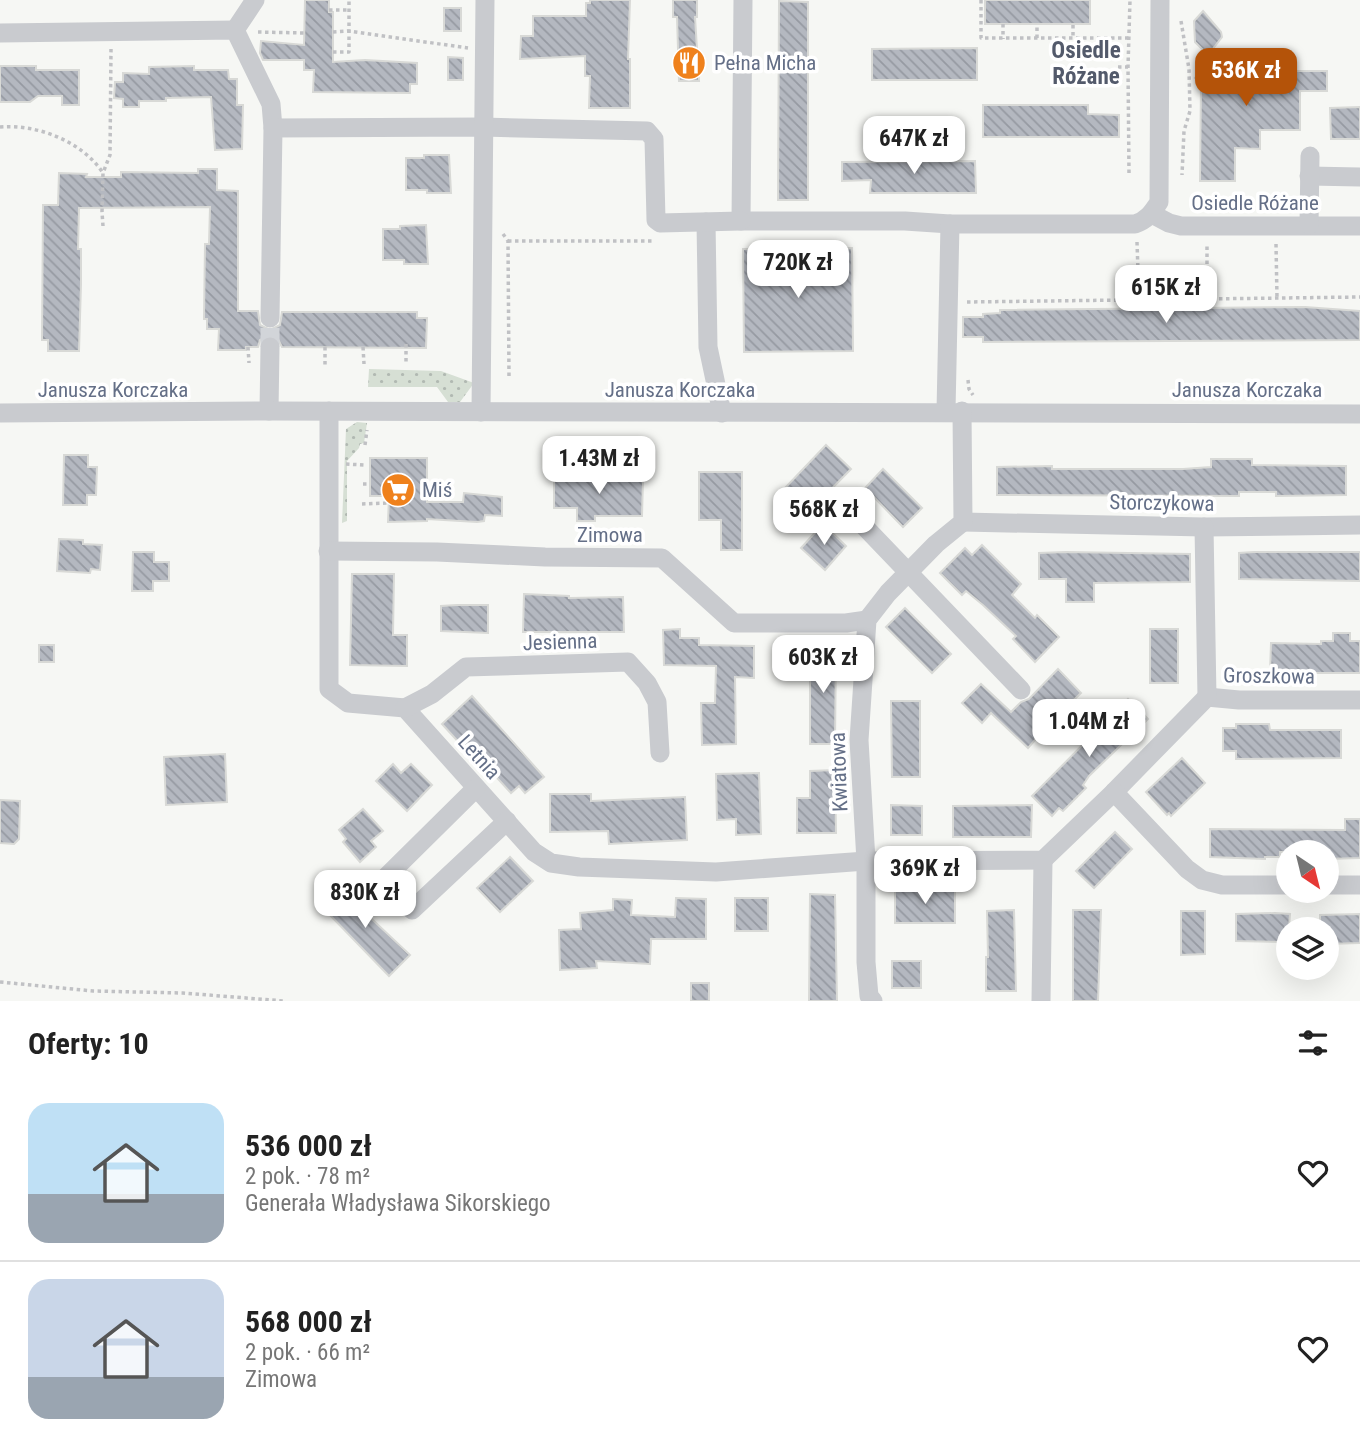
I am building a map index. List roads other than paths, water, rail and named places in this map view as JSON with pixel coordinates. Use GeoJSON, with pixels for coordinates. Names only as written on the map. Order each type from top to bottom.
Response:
{"type":"FeatureCollection","features":[{"type":"Feature","properties":{"kind":"street"},"geometry":{"type":"LineString","coordinates":[[235,31],[255,0]]}},
{"type":"Feature","properties":{"kind":"street"},"geometry":{"type":"LineString","coordinates":[[481,412],[485,0]]}},
{"type":"Feature","properties":{"kind":"street"},"geometry":{"type":"LineString","coordinates":[[741,221],[743,0]]}},
{"type":"Feature","properties":{"kind":"street"},"geometry":{"type":"LineString","coordinates":[[274,128],[482,127],[647,131],[654,139],[656,220],[660,223],[905,221],[950,224],[1135,224],[1152,214],[1159,202],[1160,0]]}},
{"type":"Feature","properties":{"kind":"street"},"geometry":{"type":"LineString","coordinates":[[0,33],[235,31]]}},
{"type":"Feature","properties":{"kind":"street"},"geometry":{"type":"LineString","coordinates":[[235,31],[271,104],[274,128],[270,318]]}},
{"type":"Feature","properties":{"kind":"street"},"geometry":{"type":"LineString","coordinates":[[1308,225],[1309,166],[1360,177]]}},
{"type":"Feature","properties":{"kind":"street","name":"Osiedle Różane"},"geometry":{"type":"LineString","coordinates":[[1152,214],[1168,223],[1181,226],[1360,226]]}},
{"type":"Feature","properties":{"kind":"street"},"geometry":{"type":"LineString","coordinates":[[706,222],[708,347],[722,413]]}},
{"type":"Feature","properties":{"kind":"street"},"geometry":{"type":"LineString","coordinates":[[867,620],[888,593],[936,544],[963,522],[954,411],[950,224]]}},
{"type":"Feature","properties":{"kind":"street"},"geometry":{"type":"LineString","coordinates":[[269,411],[270,347]]}},
{"type":"Feature","properties":{"kind":"street"},"geometry":{"type":"LineString","coordinates":[[329,411],[329,688],[348,703],[405,708]]}},
{"type":"Feature","properties":{"kind":"street","name":"Janusza Korczaka"},"geometry":{"type":"LineString","coordinates":[[0,413],[954,411],[1360,414]]}},
{"type":"Feature","properties":{"kind":"street","name":"Storczykowa"},"geometry":{"type":"LineString","coordinates":[[963,522],[1204,527],[1360,525]]}},
{"type":"Feature","properties":{"kind":"street"},"geometry":{"type":"LineString","coordinates":[[861,523],[1021,690]]}},
{"type":"Feature","properties":{"kind":"street"},"geometry":{"type":"LineString","coordinates":[[1204,527],[1207,697]]}},
{"type":"Feature","properties":{"kind":"street","name":"Zimowa"},"geometry":{"type":"LineString","coordinates":[[328,551],[662,558],[734,622],[846,623],[867,620]]}},
{"type":"Feature","properties":{"kind":"street","name":"Kwiatowa"},"geometry":{"type":"LineString","coordinates":[[867,620],[859,740],[866,861],[866,962],[869,996],[873,1001]]}},
{"type":"Feature","properties":{"kind":"street","name":"Jesienna"},"geometry":{"type":"LineString","coordinates":[[405,708],[432,694],[466,667],[628,662],[647,683],[657,702],[660,753]]}},
{"type":"Feature","properties":{"kind":"street","name":"Groszkowa"},"geometry":{"type":"LineString","coordinates":[[1043,860],[1207,697],[1239,700],[1360,700]]}},
{"type":"Feature","properties":{"kind":"street","name":"Letnia"},"geometry":{"type":"LineString","coordinates":[[405,708],[534,852],[551,863],[579,867],[716,872],[866,861]]}},
{"type":"Feature","properties":{"kind":"street"},"geometry":{"type":"LineString","coordinates":[[476,788],[383,880],[412,910],[507,821]]}},
{"type":"Feature","properties":{"kind":"street"},"geometry":{"type":"LineString","coordinates":[[1114,792],[1187,869],[1202,880],[1222,885],[1276,885]]}},
{"type":"Feature","properties":{"kind":"street"},"geometry":{"type":"LineString","coordinates":[[866,861],[1043,860],[1041,1001]]}},
{"type":"Feature","properties":{"kind":"street"},"geometry":{"type":"LineString","coordinates":[[1339,885],[1360,885]]}},
{"type":"Feature","properties":{"kind":"tunnel"},"geometry":{"type":"LineString","coordinates":[[270,318],[270,347]]}},
{"type":"Feature","properties":{"kind":"place","name":"Pełna Micha"},"geometry":{"type":"Point","coordinates":[689,63]}},
{"type":"Feature","properties":{"kind":"place","name":"Miś"},"geometry":{"type":"Point","coordinates":[398,490]}},
{"type":"Feature","properties":{"kind":"district","name":"Osiedle Różane"},"geometry":{"type":"Point","coordinates":[1086,63]}}]}
